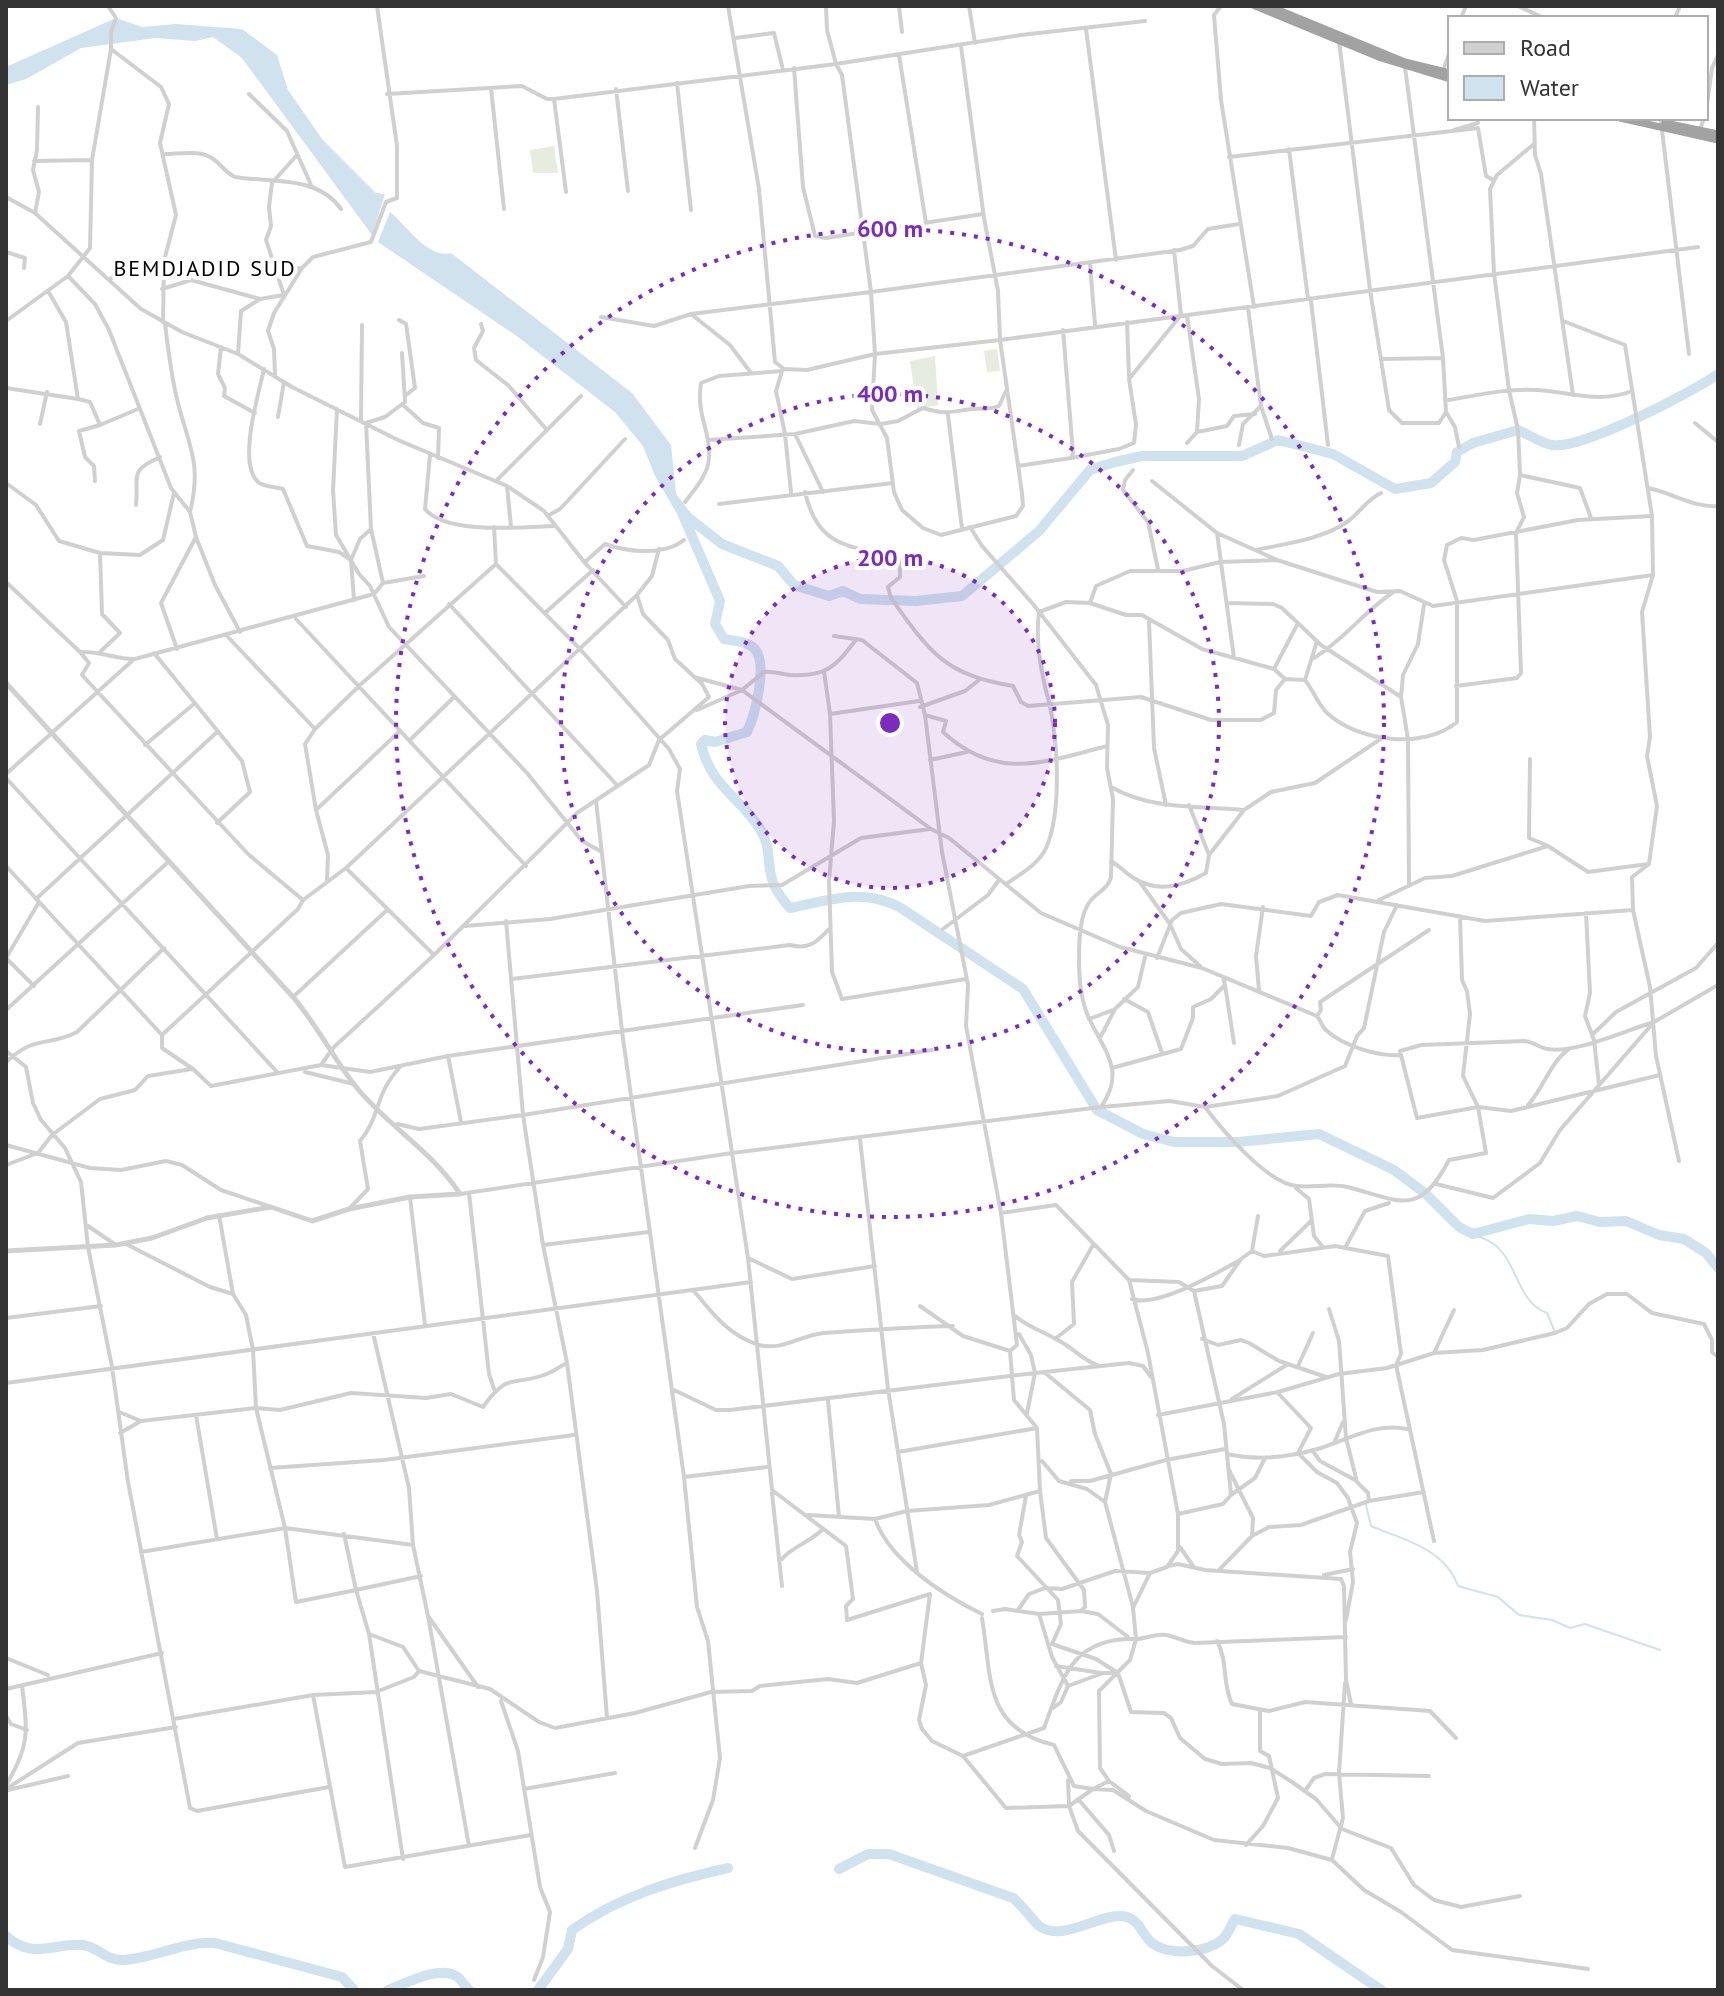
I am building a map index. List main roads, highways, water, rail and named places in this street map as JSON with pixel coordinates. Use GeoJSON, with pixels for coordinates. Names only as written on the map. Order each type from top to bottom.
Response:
{"type":"FeatureCollection","features":[{"type":"Feature","properties":{"kind":"highway"},"geometry":{"type":"LineString","coordinates":[[1255,6],[1339,41],[1446,75]]}},
{"type":"Feature","properties":{"kind":"highway"},"geometry":{"type":"LineString","coordinates":[[1270,6],[1405,67],[1446,75]]}},
{"type":"Feature","properties":{"kind":"highway"},"geometry":{"type":"LineString","coordinates":[[1634,120],[1700,130],[1718,137]]}},
{"type":"Feature","properties":{"kind":"highway"},"geometry":{"type":"LineString","coordinates":[[1650,120],[1718,137]]}},
{"type":"Feature","properties":{"kind":"water"},"geometry":{"type":"Polygon","coordinates":[[[116,18],[142,27],[176,24],[242,29],[277,55],[288,90],[322,139],[376,193],[385,194],[372,235],[242,58],[213,37],[195,41],[155,38],[81,48],[26,79],[6,85],[6,67],[116,18]]]}},
{"type":"Feature","properties":{"kind":"water"},"geometry":{"type":"Polygon","coordinates":[[[390,212],[426,246],[442,254],[451,253],[632,393],[671,445],[676,494],[694,517],[683,524],[655,476],[643,446],[615,412],[518,337],[378,242],[390,212]]]}},
{"type":"Feature","properties":{"kind":"waterway"},"geometry":{"type":"LineString","coordinates":[[685,515],[722,544],[778,566],[794,585],[829,596],[843,591],[860,599],[916,601],[962,596],[1039,531],[1090,470],[1115,462],[1142,456],[1242,456],[1278,440],[1333,454],[1395,489],[1431,483],[1455,462],[1457,452],[1473,443],[1518,430],[1552,445],[1587,439],[1662,406],[1718,374]]}},
{"type":"Feature","properties":{"kind":"waterway"},"geometry":{"type":"LineString","coordinates":[[682,513],[720,601],[715,624],[724,639],[752,646],[759,656],[760,666],[756,702],[747,732],[715,742],[705,740],[701,744],[712,771],[760,829],[765,839],[774,885],[790,908],[847,897],[874,898],[901,908],[1023,989],[1097,1110],[1143,1134],[1174,1142],[1238,1142],[1319,1134],[1394,1170],[1426,1194],[1459,1227],[1473,1234],[1529,1219],[1553,1221],[1577,1216],[1600,1222],[1626,1221],[1659,1235],[1684,1239],[1706,1253],[1718,1268]]}},
{"type":"Feature","properties":{"kind":"waterway"},"geometry":{"type":"LineString","coordinates":[[1473,1234],[1493,1243],[1503,1253],[1524,1292],[1537,1308],[1547,1313],[1555,1332]]}},
{"type":"Feature","properties":{"kind":"waterway"},"geometry":{"type":"LineString","coordinates":[[1366,1505],[1371,1526],[1433,1554],[1452,1573],[1458,1586],[1498,1597],[1519,1615],[1552,1620],[1570,1628],[1585,1624],[1660,1650]]}},
{"type":"Feature","properties":{"kind":"waterway"},"geometry":{"type":"LineString","coordinates":[[839,1869],[868,1854],[889,1854],[1013,1898],[1038,1925],[1047,1930],[1068,1930],[1122,1916],[1137,1923],[1152,1943],[1168,1950],[1197,1950],[1215,1944],[1224,1938],[1235,1919],[1299,1934],[1381,1990]]}},
{"type":"Feature","properties":{"kind":"waterway"},"geometry":{"type":"LineString","coordinates":[[538,1990],[568,1949],[572,1930],[590,1918],[647,1891],[728,1868]]}},
{"type":"Feature","properties":{"kind":"waterway"},"geometry":{"type":"LineString","coordinates":[[6,1936],[25,1948],[83,1945],[123,1960],[215,1943],[342,1977],[354,1990]]}},
{"type":"Feature","properties":{"kind":"waterway"},"geometry":{"type":"LineString","coordinates":[[388,1990],[441,1973],[456,1976],[469,1990]]}},
{"type":"Feature","properties":{"kind":"district","name":"BEMDJADID SUD"},"geometry":{"type":"Point","coordinates":[205,268]}}]}
